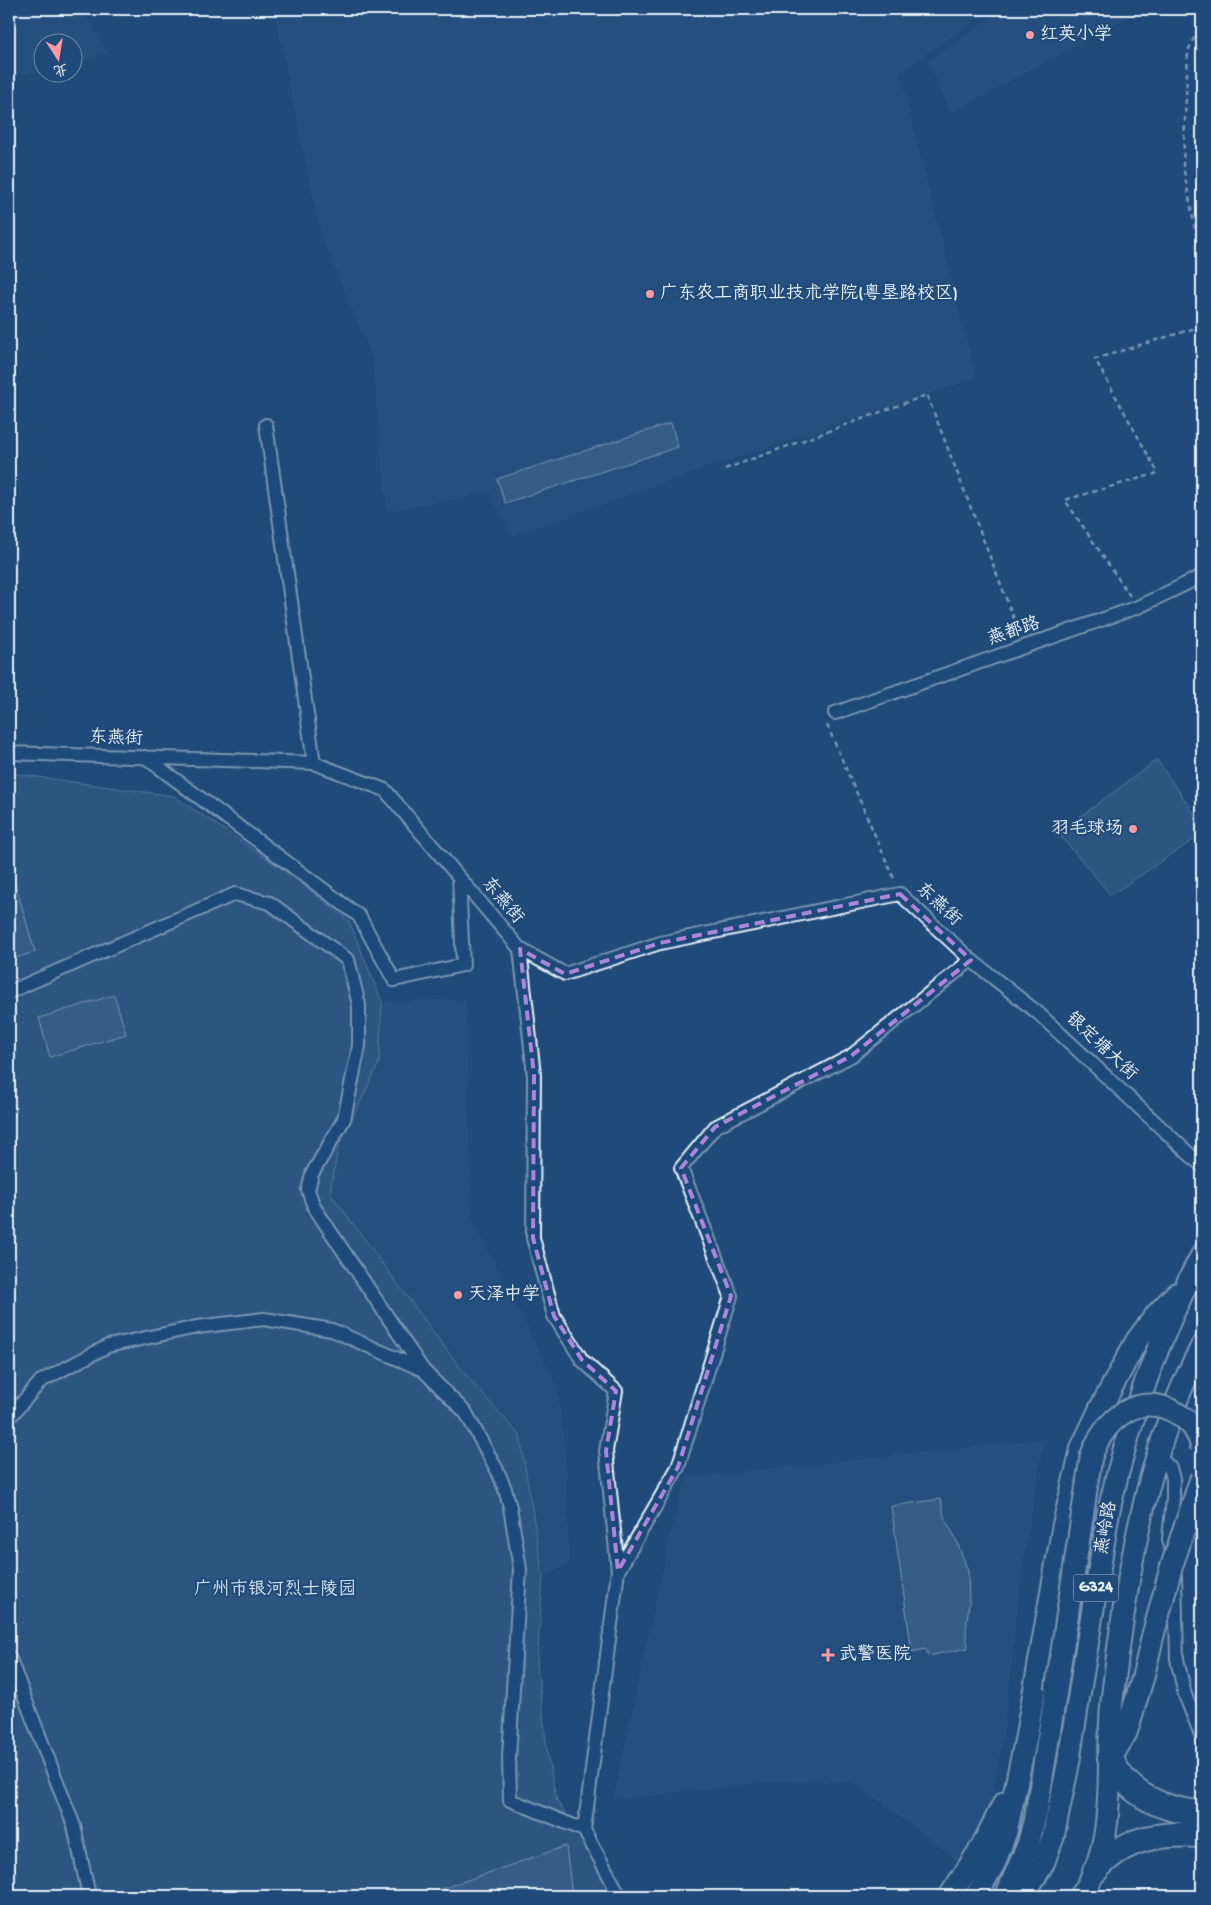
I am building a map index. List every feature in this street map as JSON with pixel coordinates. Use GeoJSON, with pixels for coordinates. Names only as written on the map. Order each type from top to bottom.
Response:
{"type":"FeatureCollection","features":[{"type":"Feature","properties":{"kind":"highway","name":"燕岭路"},"geometry":{"type":"LineString","coordinates":[[1023,1896],[1043,1864],[1053,1837],[1069,1756],[1108,1514],[1116,1477],[1145,1379],[1187,1283],[1202,1255]]}},
{"type":"Feature","properties":{"kind":"highway"},"geometry":{"type":"LineString","coordinates":[[976,1896],[995,1862],[1006,1832],[1026,1738],[1062,1527],[1082,1447],[1137,1340],[1156,1314],[1187,1283]]}},
{"type":"Feature","properties":{"kind":"highway","name":"燕岭路"},"geometry":{"type":"LineString","coordinates":[[1081,1896],[1095,1871],[1102,1852],[1107,1818],[1112,1703],[1131,1567],[1141,1519],[1164,1434],[1202,1346]]}},
{"type":"Feature","properties":{"kind":"highway"},"geometry":{"type":"LineString","coordinates":[[1006,1896],[1028,1845],[1036,1814],[1091,1457],[1096,1441],[1116,1417],[1130,1409],[1143,1405],[1169,1409],[1182,1417],[1192,1426],[1200,1439],[1202,1448]]}},
{"type":"Feature","properties":{"kind":"highway"},"geometry":{"type":"LineString","coordinates":[[1202,1476],[1173,1560],[1143,1677],[1126,1733],[1110,1758],[1122,1779],[1153,1802],[1170,1808],[1202,1813]]}},
{"type":"Feature","properties":{"kind":"highway"},"geometry":{"type":"LineString","coordinates":[[950,1896],[981,1848],[1000,1812],[1018,1770]]}},
{"type":"Feature","properties":{"kind":"highway"},"geometry":{"type":"LineString","coordinates":[[1094,1896],[1095,1871],[1114,1852],[1128,1844],[1173,1834],[1202,1835]]}},
{"type":"Feature","properties":{"kind":"street"},"geometry":{"type":"LineString","coordinates":[[266,424],[314,763]]}},
{"type":"Feature","properties":{"kind":"street","name":"燕都路"},"geometry":{"type":"LineString","coordinates":[[835,713],[1138,607],[1202,576]]}},
{"type":"Feature","properties":{"kind":"street","name":"东燕街"},"geometry":{"type":"LineString","coordinates":[[9,753],[314,763],[385,790],[520,949],[565,974],[660,943],[900,894],[971,960]]}},
{"type":"Feature","properties":{"kind":"street"},"geometry":{"type":"LineString","coordinates":[[144,757],[359,916],[394,980],[463,965],[459,877]]}},
{"type":"Feature","properties":{"kind":"street"},"geometry":{"type":"LineString","coordinates":[[9,992],[235,894],[270,903],[348,960],[359,1005],[359,1046],[344,1119],[312,1174],[308,1190],[314,1207],[423,1370],[466,1413],[498,1472],[510,1507],[520,1568],[509,1758],[510,1800],[584,1830]]}},
{"type":"Feature","properties":{"kind":"street"},"geometry":{"type":"LineString","coordinates":[[520,949],[534,1075],[533,1238],[554,1316],[582,1360],[616,1391],[606,1451],[618,1571],[584,1830],[620,1896]]}},
{"type":"Feature","properties":{"kind":"street"},"geometry":{"type":"LineString","coordinates":[[618,1571],[678,1467],[731,1296],[681,1168],[715,1128],[851,1056],[971,960]]}},
{"type":"Feature","properties":{"kind":"street","name":"银定塘大街"},"geometry":{"type":"LineString","coordinates":[[971,960],[1038,1013],[1202,1166]]}},
{"type":"Feature","properties":{"kind":"street"},"geometry":{"type":"LineString","coordinates":[[9,1418],[41,1381],[108,1346],[197,1327],[264,1319],[332,1330],[423,1370]]}},
{"type":"Feature","properties":{"kind":"street"},"geometry":{"type":"LineString","coordinates":[[9,1404],[31,1392]]}},
{"type":"Feature","properties":{"kind":"street"},"geometry":{"type":"LineString","coordinates":[[1158,1456],[1170,1468],[1173,1479],[1174,1498],[1169,1539],[1175,1581],[1174,1620],[1177,1660],[1185,1695],[1202,1737]]}},
{"type":"Feature","properties":{"kind":"street"},"geometry":{"type":"LineString","coordinates":[[9,1657],[74,1826],[89,1896]]}},
{"type":"Feature","properties":{"kind":"path"},"geometry":{"type":"LineString","coordinates":[[1202,21],[1188,51],[1183,166],[1202,265]]}},
{"type":"Feature","properties":{"kind":"path"},"geometry":{"type":"LineString","coordinates":[[1138,607],[1065,500],[1158,473],[1095,359],[1202,326]]}},
{"type":"Feature","properties":{"kind":"path"},"geometry":{"type":"LineString","coordinates":[[725,469],[927,395],[1025,646]]}},
{"type":"Feature","properties":{"kind":"path"},"geometry":{"type":"LineString","coordinates":[[827,724],[900,894]]}},
{"type":"Feature","properties":{"kind":"highlighted area"},"geometry":{"type":"Polygon","coordinates":[[[900,894],[971,960],[851,1056],[715,1127],[681,1168],[731,1296],[678,1467],[618,1571],[606,1451],[616,1391],[582,1360],[554,1316],[533,1238],[534,1075],[520,949],[565,974],[660,943],[900,894]]]}},
{"type":"Feature","properties":{"kind":"shaded area"},"geometry":{"type":"Polygon","coordinates":[[[9,9],[82,9],[108,54],[82,61],[82,32],[32,32],[32,72],[9,77],[9,9]]]}},
{"type":"Feature","properties":{"kind":"shaded area","name":"广东农工商职业技术学院(粤垦路校区)"},"geometry":{"type":"Polygon","coordinates":[[[274,9],[991,9],[900,73],[976,378],[698,471],[513,536],[489,493],[387,511],[372,357],[320,232],[274,9]]]}},
{"type":"Feature","properties":{"kind":"shaded area","name":"红英小学"},"geometry":{"type":"Polygon","coordinates":[[[1004,9],[1143,9],[951,113],[928,61],[1004,9]]]}},
{"type":"Feature","properties":{"kind":"shaded area","name":"天泽中学"},"geometry":{"type":"Polygon","coordinates":[[[466,999],[471,1217],[557,1385],[566,1459],[569,1564],[543,1577],[520,1436],[464,1373],[330,1193],[338,1149],[379,1063],[382,1002],[466,999]]]}},
{"type":"Feature","properties":{"kind":"shaded area","name":"武警医院"},"geometry":{"type":"Polygon","coordinates":[[[1044,1439],[1021,1578],[1004,1732],[989,1810],[962,1864],[854,1782],[775,1781],[613,1800],[672,1526],[686,1478],[1044,1439]]]}},
{"type":"Feature","properties":{"kind":"green space","name":"羽毛球场"},"geometry":{"type":"Polygon","coordinates":[[[1157,760],[1202,825],[1202,834],[1111,895],[1058,833],[1157,760]]]}},
{"type":"Feature","properties":{"kind":"green space","name":"广州市银河烈士陵园"},"geometry":{"type":"Polygon","coordinates":[[[9,773],[174,796],[285,871],[349,921],[382,1002],[379,1063],[338,1148],[330,1193],[464,1373],[520,1436],[543,1577],[537,1663],[548,1759],[557,1801],[591,1851],[611,1896],[9,1896],[9,773]]]}},
{"type":"Feature","properties":{"kind":"building"},"geometry":{"type":"Polygon","coordinates":[[[671,423],[678,447],[505,503],[497,479],[671,423]]]}},
{"type":"Feature","properties":{"kind":"building"},"geometry":{"type":"Polygon","coordinates":[[[9,873],[12,873],[35,952],[9,960],[9,873]]]}},
{"type":"Feature","properties":{"kind":"building"},"geometry":{"type":"Polygon","coordinates":[[[114,995],[126,1034],[50,1057],[39,1018],[114,995]]]}},
{"type":"Feature","properties":{"kind":"building"},"geometry":{"type":"Polygon","coordinates":[[[941,1499],[944,1517],[956,1539],[968,1571],[969,1603],[966,1630],[968,1648],[928,1656],[926,1649],[912,1652],[891,1506],[941,1499]]]}},
{"type":"Feature","properties":{"kind":"building"},"geometry":{"type":"Polygon","coordinates":[[[566,1846],[572,1896],[428,1896],[427,1894],[566,1846]]]}},
{"type":"Feature","properties":{"kind":"place","name":"红英小学"},"geometry":{"type":"Point","coordinates":[1030,35]}},
{"type":"Feature","properties":{"kind":"place","name":"广东农工商职业技术学院(粤垦路校区)"},"geometry":{"type":"Point","coordinates":[650,294]}},
{"type":"Feature","properties":{"kind":"place","name":"羽毛球场"},"geometry":{"type":"Point","coordinates":[1133,829]}},
{"type":"Feature","properties":{"kind":"place","name":"天泽中学"},"geometry":{"type":"Point","coordinates":[458,1295]}},
{"type":"Feature","properties":{"kind":"place","name":"武警医院"},"geometry":{"type":"Point","coordinates":[828,1655]}}]}
